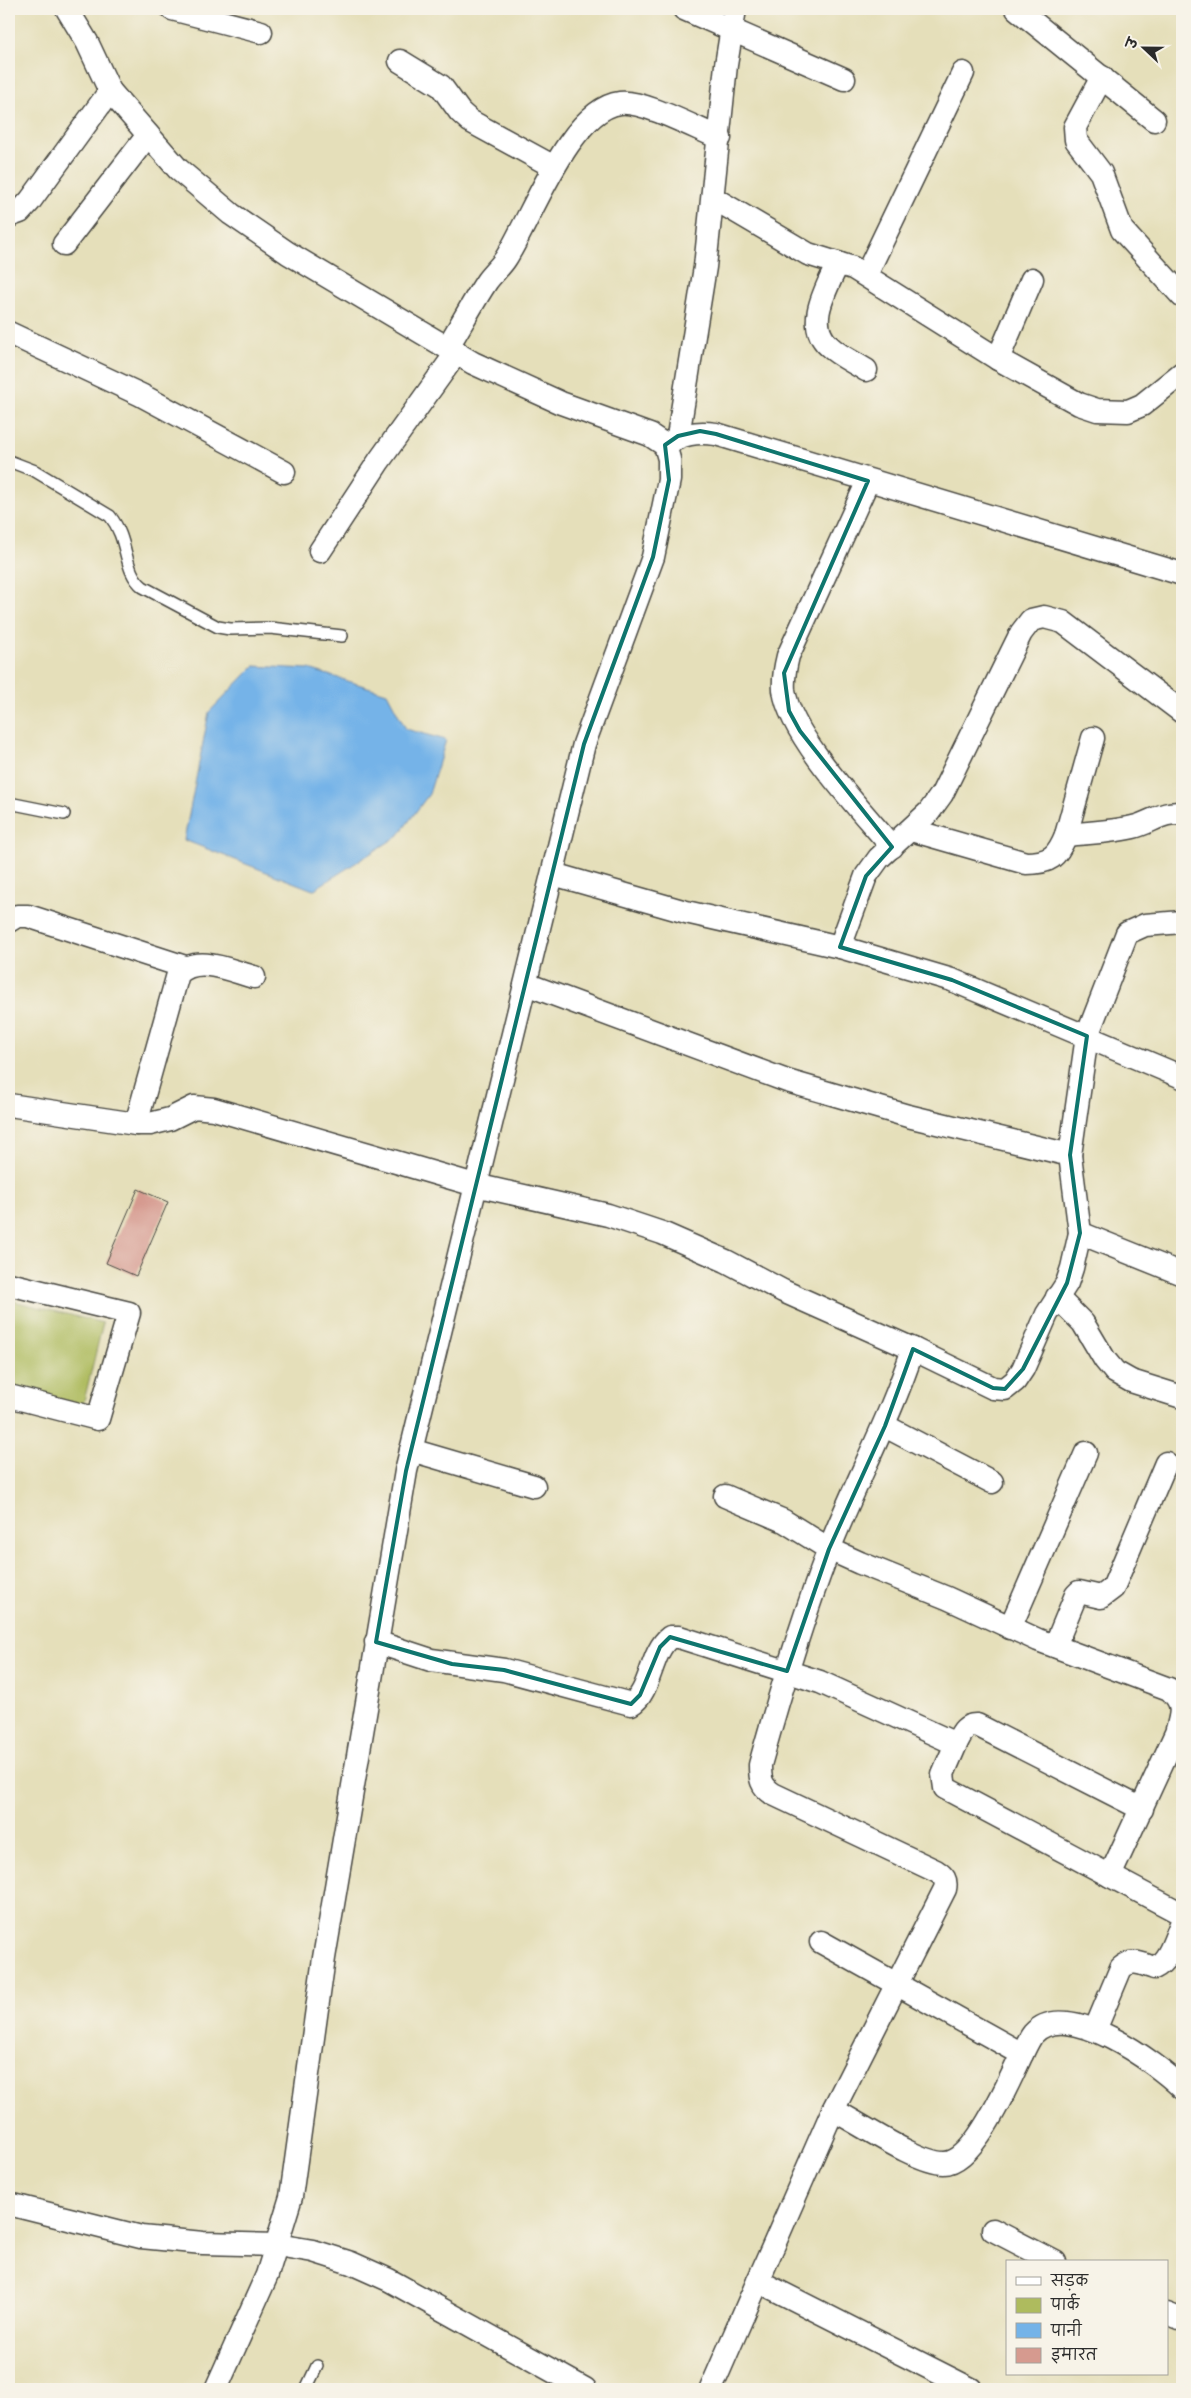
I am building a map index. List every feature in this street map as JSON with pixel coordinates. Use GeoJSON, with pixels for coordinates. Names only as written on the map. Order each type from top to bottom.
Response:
{"type":"FeatureCollection","features":[{"type":"Feature","properties":{"kind":"street"},"geometry":{"type":"LineString","coordinates":[[67,9],[87,42],[110,91],[178,169],[231,214],[288,252],[453,349],[473,363],[561,403],[650,436],[671,441],[700,431],[716,434],[1182,574]]}},
{"type":"Feature","properties":{"kind":"street"},"geometry":{"type":"LineString","coordinates":[[172,9],[261,32]]}},
{"type":"Feature","properties":{"kind":"street"},"geometry":{"type":"LineString","coordinates":[[684,9],[733,19],[844,79]]}},
{"type":"Feature","properties":{"kind":"street"},"geometry":{"type":"LineString","coordinates":[[1017,9],[1154,120]]}},
{"type":"Feature","properties":{"kind":"street"},"geometry":{"type":"LineString","coordinates":[[216,2389],[267,2275],[291,2197],[324,1958],[376,1642],[411,1450],[584,744],[653,557],[669,480],[671,441],[706,267],[733,19]]}},
{"type":"Feature","properties":{"kind":"street"},"geometry":{"type":"LineString","coordinates":[[400,61],[440,86],[460,112],[470,121],[554,167]]}},
{"type":"Feature","properties":{"kind":"street"},"geometry":{"type":"LineString","coordinates":[[866,275],[963,73]]}},
{"type":"Feature","properties":{"kind":"street"},"geometry":{"type":"LineString","coordinates":[[1102,77],[1075,127],[1076,140],[1101,173],[1122,230],[1182,296]]}},
{"type":"Feature","properties":{"kind":"street"},"geometry":{"type":"LineString","coordinates":[[9,216],[20,212],[30,201],[110,91]]}},
{"type":"Feature","properties":{"kind":"street"},"geometry":{"type":"LineString","coordinates":[[320,551],[453,349],[489,278],[507,257],[554,167],[594,116],[611,105],[622,103],[640,106],[720,138]]}},
{"type":"Feature","properties":{"kind":"street"},"geometry":{"type":"LineString","coordinates":[[64,244],[148,135]]}},
{"type":"Feature","properties":{"kind":"street"},"geometry":{"type":"LineString","coordinates":[[713,198],[808,254],[838,263],[866,275],[998,359],[1079,404],[1114,412],[1128,411],[1142,405],[1182,373]]}},
{"type":"Feature","properties":{"kind":"street"},"geometry":{"type":"LineString","coordinates":[[838,263],[820,303],[818,322],[820,337],[830,347],[866,370]]}},
{"type":"Feature","properties":{"kind":"street"},"geometry":{"type":"LineString","coordinates":[[998,359],[1032,279]]}},
{"type":"Feature","properties":{"kind":"street"},"geometry":{"type":"LineString","coordinates":[[9,333],[141,395],[284,472]]}},
{"type":"Feature","properties":{"kind":"street"},"geometry":{"type":"LineString","coordinates":[[868,481],[788,656],[784,673],[784,691],[789,711],[813,750],[892,847]]}},
{"type":"Feature","properties":{"kind":"street"},"geometry":{"type":"LineString","coordinates":[[840,947],[866,876],[879,858],[929,812],[942,794],[1021,633],[1031,620],[1044,617],[1063,622],[1182,712]]}},
{"type":"Feature","properties":{"kind":"street"},"geometry":{"type":"LineString","coordinates":[[911,830],[1026,863],[1041,863],[1051,859],[1061,848],[1066,835],[1093,738]]}},
{"type":"Feature","properties":{"kind":"street"},"geometry":{"type":"LineString","coordinates":[[1066,835],[1113,831],[1136,826],[1168,813],[1182,814]]}},
{"type":"Feature","properties":{"kind":"street"},"geometry":{"type":"LineString","coordinates":[[553,874],[686,912],[840,947],[952,980],[1182,1077]]}},
{"type":"Feature","properties":{"kind":"street"},"geometry":{"type":"LineString","coordinates":[[9,921],[17,916],[28,916],[185,967]]}},
{"type":"Feature","properties":{"kind":"street"},"geometry":{"type":"LineString","coordinates":[[9,1105],[136,1124],[150,1124],[170,1118],[194,1107],[214,1109],[475,1185],[608,1215],[662,1233],[726,1261],[783,1291],[913,1349],[993,1388],[1005,1389],[1015,1381],[1023,1369],[1057,1297],[1067,1283],[1072,1268],[1080,1233],[1070,1155],[1087,1036],[1127,933],[1145,925],[1182,922]]}},
{"type":"Feature","properties":{"kind":"street"},"geometry":{"type":"LineString","coordinates":[[136,1124],[178,974],[185,967],[194,964],[207,965],[254,977]]}},
{"type":"Feature","properties":{"kind":"street"},"geometry":{"type":"LineString","coordinates":[[526,984],[787,1081],[908,1116],[1070,1155]]}},
{"type":"Feature","properties":{"kind":"street"},"geometry":{"type":"LineString","coordinates":[[1080,1233],[1182,1274]]}},
{"type":"Feature","properties":{"kind":"street"},"geometry":{"type":"LineString","coordinates":[[9,1284],[129,1313],[98,1419],[9,1396]]}},
{"type":"Feature","properties":{"kind":"street"},"geometry":{"type":"LineString","coordinates":[[1057,1297],[1083,1323],[1105,1360],[1115,1372],[1131,1381],[1182,1398]]}},
{"type":"Feature","properties":{"kind":"street"},"geometry":{"type":"LineString","coordinates":[[711,2389],[834,2110],[947,1882],[944,1876],[936,1871],[773,1794],[764,1788],[760,1779],[760,1765],[786,1671],[829,1549],[885,1426],[913,1349]]}},
{"type":"Feature","properties":{"kind":"street"},"geometry":{"type":"LineString","coordinates":[[885,1426],[992,1482]]}},
{"type":"Feature","properties":{"kind":"street"},"geometry":{"type":"LineString","coordinates":[[411,1450],[534,1486]]}},
{"type":"Feature","properties":{"kind":"street"},"geometry":{"type":"LineString","coordinates":[[1010,1628],[1086,1453]]}},
{"type":"Feature","properties":{"kind":"street"},"geometry":{"type":"LineString","coordinates":[[1055,1646],[1076,1595],[1079,1592],[1084,1592],[1101,1597],[1107,1595],[1113,1588],[1166,1463]]}},
{"type":"Feature","properties":{"kind":"street"},"geometry":{"type":"LineString","coordinates":[[724,1496],[798,1527],[829,1549],[947,1598],[1010,1628],[1169,1689],[1179,1698],[1182,1712],[1176,1732],[1110,1876]]}},
{"type":"Feature","properties":{"kind":"street"},"geometry":{"type":"LineString","coordinates":[[376,1642],[431,1660],[504,1670],[631,1704],[640,1695],[660,1647],[670,1637],[679,1636],[820,1682],[956,1744]]}},
{"type":"Feature","properties":{"kind":"street"},"geometry":{"type":"LineString","coordinates":[[1142,1809],[977,1725],[970,1724],[965,1728],[942,1774],[945,1788],[1182,1914]]}},
{"type":"Feature","properties":{"kind":"street"},"geometry":{"type":"LineString","coordinates":[[1095,2030],[1121,1968],[1127,1962],[1134,1962],[1154,1968],[1160,1966],[1182,1922]]}},
{"type":"Feature","properties":{"kind":"street"},"geometry":{"type":"LineString","coordinates":[[821,1942],[1022,2054]]}},
{"type":"Feature","properties":{"kind":"street"},"geometry":{"type":"LineString","coordinates":[[834,2110],[914,2154],[932,2161],[946,2163],[959,2156],[983,2131],[1034,2033],[1042,2028],[1075,2024],[1095,2030],[1159,2067],[1182,2088]]}},
{"type":"Feature","properties":{"kind":"street"},"geometry":{"type":"LineString","coordinates":[[9,2204],[141,2238],[203,2243],[277,2245],[314,2251],[351,2263],[389,2280],[585,2389]]}},
{"type":"Feature","properties":{"kind":"street"},"geometry":{"type":"LineString","coordinates":[[994,2230],[1051,2260]]}},
{"type":"Feature","properties":{"kind":"street"},"geometry":{"type":"LineString","coordinates":[[758,2281],[971,2389]]}},
{"type":"Feature","properties":{"kind":"street"},"geometry":{"type":"LineString","coordinates":[[1168,2314],[1182,2320]]}},
{"type":"Feature","properties":{"kind":"lane"},"geometry":{"type":"LineString","coordinates":[[9,461],[35,471],[110,516],[120,528],[134,580],[143,587],[218,627],[230,630],[270,628],[342,636]]}},
{"type":"Feature","properties":{"kind":"lane"},"geometry":{"type":"LineString","coordinates":[[9,803],[64,814]]}},
{"type":"Feature","properties":{"kind":"lane"},"geometry":{"type":"LineString","coordinates":[[306,2389],[316,2366]]}},
{"type":"Feature","properties":{"kind":"highlighted area"},"geometry":{"type":"Polygon","coordinates":[[[700,431],[716,434],[868,481],[784,673],[789,711],[800,731],[892,847],[866,876],[840,947],[952,980],[1087,1036],[1070,1155],[1080,1233],[1067,1283],[1023,1369],[1005,1389],[993,1388],[913,1349],[885,1426],[829,1549],[787,1671],[670,1637],[660,1647],[640,1695],[631,1704],[504,1670],[452,1664],[376,1642],[406,1471],[584,744],[653,557],[669,480],[665,445],[678,436],[700,431]]]}},
{"type":"Feature","properties":{"kind":"green space"},"geometry":{"type":"Polygon","coordinates":[[[9,1300],[103,1323],[83,1405],[9,1387],[9,1300]]]}},
{"type":"Feature","properties":{"kind":"water"},"geometry":{"type":"Polygon","coordinates":[[[254,666],[309,669],[387,693],[406,729],[446,740],[429,794],[398,836],[313,890],[184,840],[209,712],[254,666]]]}},
{"type":"Feature","properties":{"kind":"building"},"geometry":{"type":"Polygon","coordinates":[[[138,1189],[168,1202],[136,1276],[106,1263],[138,1189]]]}}]}
